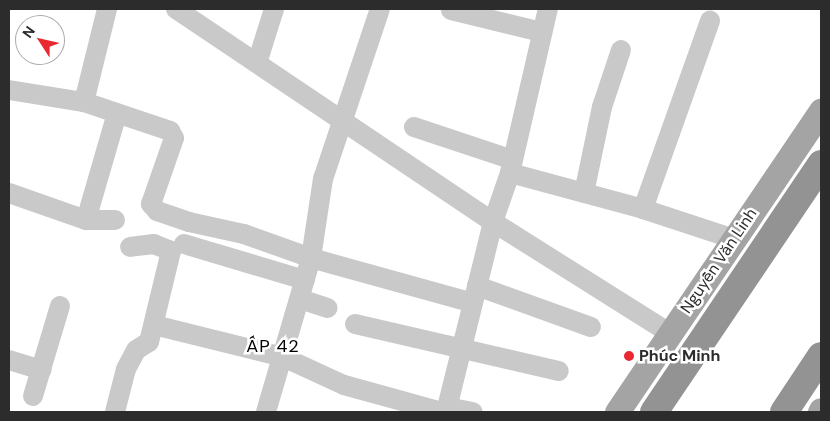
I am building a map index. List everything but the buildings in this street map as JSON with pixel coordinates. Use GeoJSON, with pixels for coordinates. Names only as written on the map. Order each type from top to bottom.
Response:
{"type":"FeatureCollection","features":[{"type":"Feature","properties":{"kind":"highway","name":"Nguyễn Văn Linh"},"geometry":{"type":"LineString","coordinates":[[654,412],[821,164]]}},
{"type":"Feature","properties":{"kind":"highway"},"geometry":{"type":"LineString","coordinates":[[784,412],[821,356]]}},
{"type":"Feature","properties":{"kind":"main road","name":"Nguyễn Văn Linh"},"geometry":{"type":"LineString","coordinates":[[617,412],[821,111]]}},
{"type":"Feature","properties":{"kind":"street"},"geometry":{"type":"LineString","coordinates":[[84,102],[106,9]]}},
{"type":"Feature","properties":{"kind":"street"},"geometry":{"type":"LineString","coordinates":[[176,9],[493,222],[669,333]]}},
{"type":"Feature","properties":{"kind":"street"},"geometry":{"type":"LineString","coordinates":[[257,63],[274,9]]}},
{"type":"Feature","properties":{"kind":"street"},"geometry":{"type":"LineString","coordinates":[[266,412],[311,258],[323,179],[380,9]]}},
{"type":"Feature","properties":{"kind":"street"},"geometry":{"type":"LineString","coordinates":[[445,410],[463,348],[493,222],[512,166],[541,32],[548,9]]}},
{"type":"Feature","properties":{"kind":"street"},"geometry":{"type":"LineString","coordinates":[[451,10],[541,32]]}},
{"type":"Feature","properties":{"kind":"street"},"geometry":{"type":"LineString","coordinates":[[643,209],[710,21]]}},
{"type":"Feature","properties":{"kind":"street"},"geometry":{"type":"LineString","coordinates":[[584,193],[602,108],[621,50]]}},
{"type":"Feature","properties":{"kind":"street"},"geometry":{"type":"LineString","coordinates":[[9,90],[84,102],[159,126],[173,134],[174,138],[151,204],[156,211],[189,222],[244,234],[311,258],[475,294],[590,327]]}},
{"type":"Feature","properties":{"kind":"street"},"geometry":{"type":"LineString","coordinates":[[86,220],[117,113]]}},
{"type":"Feature","properties":{"kind":"street"},"geometry":{"type":"LineString","coordinates":[[414,127],[584,193],[643,209],[734,239]]}},
{"type":"Feature","properties":{"kind":"street"},"geometry":{"type":"LineString","coordinates":[[9,192],[86,220],[115,220]]}},
{"type":"Feature","properties":{"kind":"street"},"geometry":{"type":"LineString","coordinates":[[115,412],[126,369],[136,350],[149,342],[171,251],[154,244],[130,247]]}},
{"type":"Feature","properties":{"kind":"street"},"geometry":{"type":"LineString","coordinates":[[184,244],[305,280]]}},
{"type":"Feature","properties":{"kind":"street"},"geometry":{"type":"LineString","coordinates":[[300,299],[328,308]]}},
{"type":"Feature","properties":{"kind":"street"},"geometry":{"type":"LineString","coordinates":[[33,396],[60,306]]}},
{"type":"Feature","properties":{"kind":"street"},"geometry":{"type":"LineString","coordinates":[[355,324],[559,371]]}},
{"type":"Feature","properties":{"kind":"street"},"geometry":{"type":"LineString","coordinates":[[154,325],[283,357],[344,386],[445,410],[473,412]]}},
{"type":"Feature","properties":{"kind":"street"},"geometry":{"type":"LineString","coordinates":[[9,360],[41,370]]}},
{"type":"Feature","properties":{"kind":"place","name":"Phúc Minh"},"geometry":{"type":"Point","coordinates":[629,356]}},
{"type":"Feature","properties":{"kind":"district","name":"ẤP 42"},"geometry":{"type":"Point","coordinates":[273,346]}}]}
